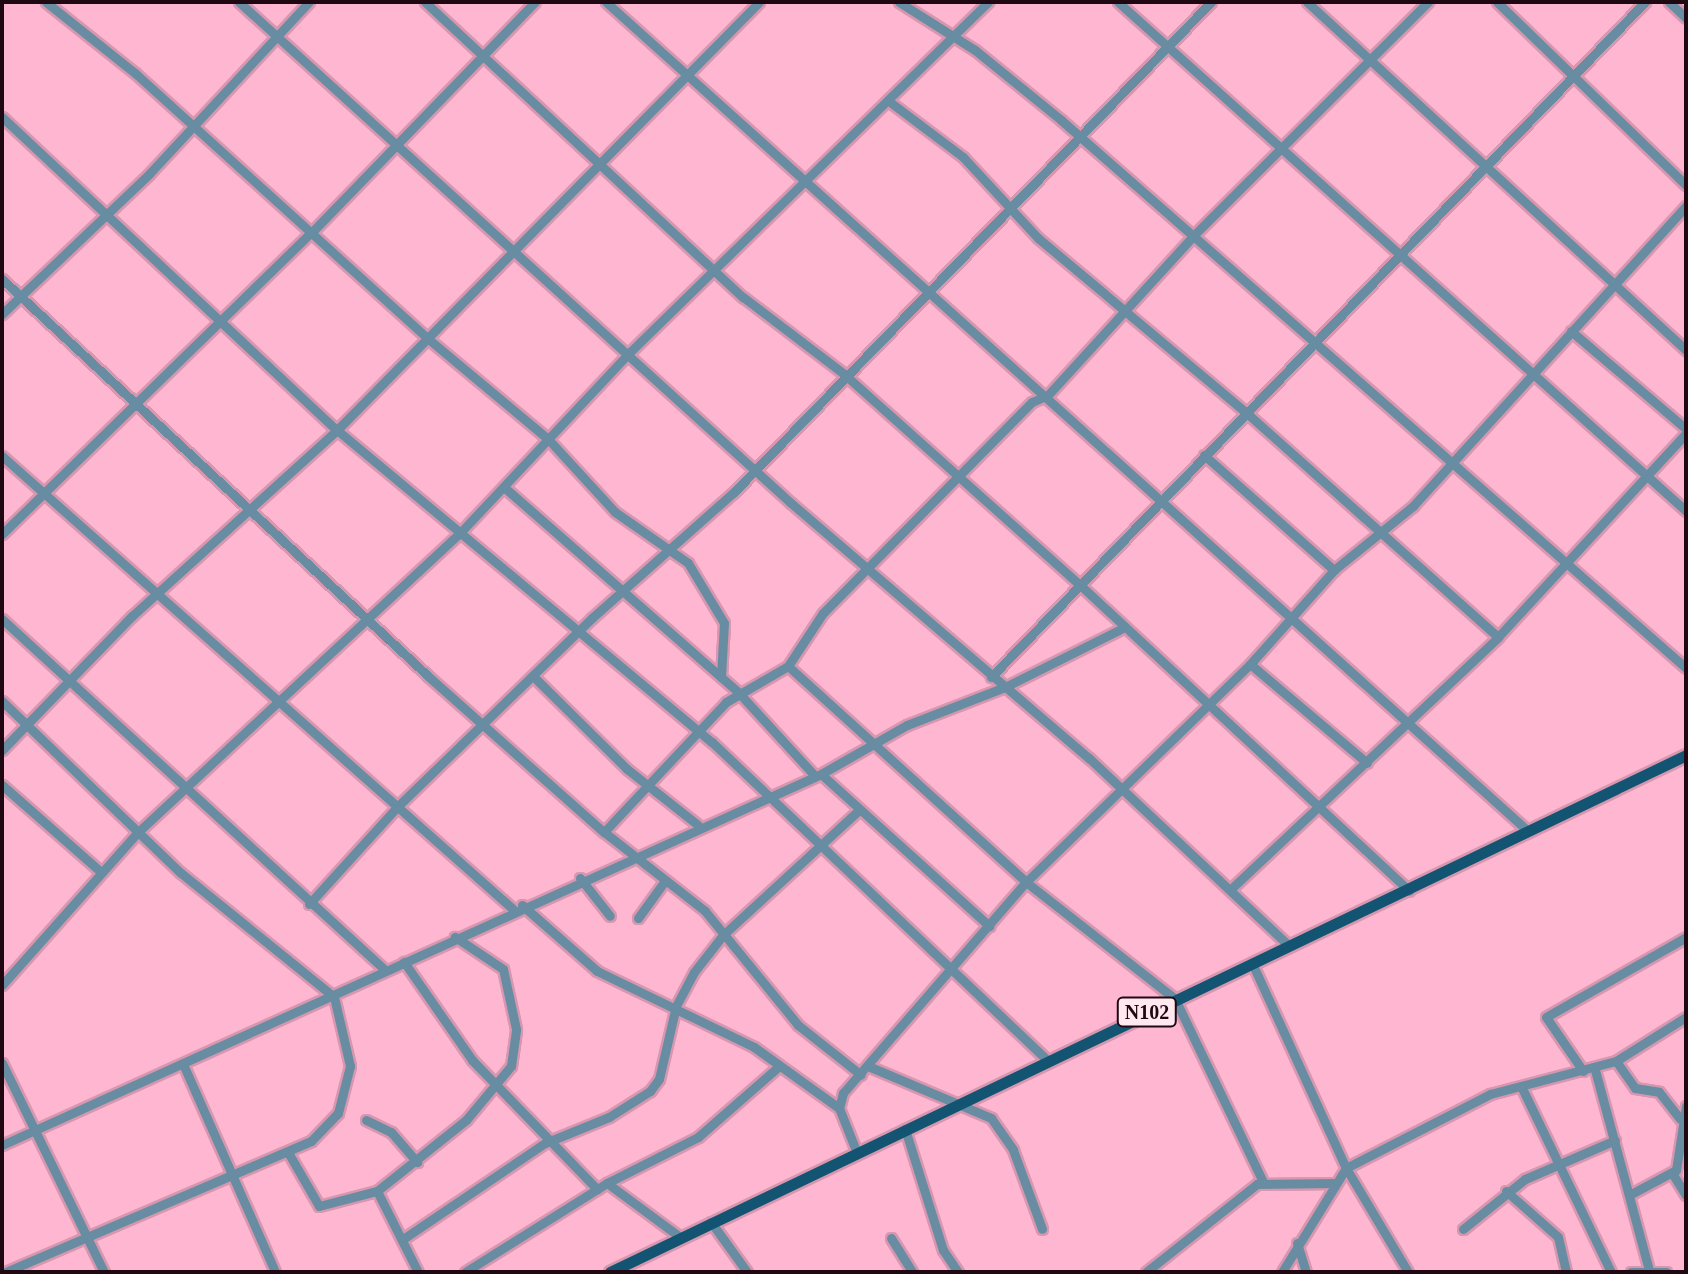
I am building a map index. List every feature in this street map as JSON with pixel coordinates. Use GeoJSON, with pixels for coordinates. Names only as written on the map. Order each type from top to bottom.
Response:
{"type":"FeatureCollection","features":[{"type":"Feature","properties":{"kind":"main road","name":"N102"},"geometry":{"type":"LineString","coordinates":[[616,1271],[955,1104],[1409,891],[1686,755]]}},
{"type":"Feature","properties":{"kind":"street"},"geometry":{"type":"LineString","coordinates":[[46,2],[193,125],[426,337],[549,440],[615,512],[672,549],[696,572],[721,612],[721,677]]}},
{"type":"Feature","properties":{"kind":"street"},"geometry":{"type":"LineString","coordinates":[[239,2],[273,38],[630,352],[755,470],[1120,787],[1289,946]]}},
{"type":"Feature","properties":{"kind":"street"},"geometry":{"type":"LineString","coordinates":[[2,314],[105,215],[309,2]]}},
{"type":"Feature","properties":{"kind":"street"},"geometry":{"type":"LineString","coordinates":[[425,2],[603,162],[716,273],[844,374],[1078,583],[1409,891]]}},
{"type":"Feature","properties":{"kind":"street"},"geometry":{"type":"LineString","coordinates":[[2,534],[312,232],[394,143],[535,2]]}},
{"type":"Feature","properties":{"kind":"street"},"geometry":{"type":"LineString","coordinates":[[606,2],[1295,617],[1528,831]]}},
{"type":"Feature","properties":{"kind":"street"},"geometry":{"type":"LineString","coordinates":[[2,750],[159,591],[254,509],[337,430],[759,2]]}},
{"type":"Feature","properties":{"kind":"street"},"geometry":{"type":"LineString","coordinates":[[899,2],[954,39],[1079,136],[1318,345],[1450,466],[1685,664]]}},
{"type":"Feature","properties":{"kind":"street"},"geometry":{"type":"LineString","coordinates":[[2,985],[100,871],[138,832],[458,535],[630,352],[716,273],[988,2]]}},
{"type":"Feature","properties":{"kind":"street"},"geometry":{"type":"LineString","coordinates":[[1118,2],[1531,376],[1686,511]]}},
{"type":"Feature","properties":{"kind":"street"},"geometry":{"type":"LineString","coordinates":[[309,904],[398,806],[618,593],[672,549],[755,470],[844,374],[1011,209],[1211,2]]}},
{"type":"Feature","properties":{"kind":"street"},"geometry":{"type":"LineString","coordinates":[[1307,2],[1485,169],[1615,280],[1686,350]]}},
{"type":"Feature","properties":{"kind":"street"},"geometry":{"type":"LineString","coordinates":[[604,832],[738,692],[788,666],[817,621],[869,567],[1032,402],[1048,395],[1193,236],[1428,2]]}},
{"type":"Feature","properties":{"kind":"street"},"geometry":{"type":"LineString","coordinates":[[1497,2],[1686,185]]}},
{"type":"Feature","properties":{"kind":"street"},"geometry":{"type":"LineString","coordinates":[[991,677],[1204,455],[1250,416],[1645,2]]}},
{"type":"Feature","properties":{"kind":"street"},"geometry":{"type":"LineString","coordinates":[[1669,2],[1686,18]]}},
{"type":"Feature","properties":{"kind":"street"},"geometry":{"type":"LineString","coordinates":[[890,102],[963,157],[1011,209],[1125,312],[1250,416],[1498,637]]}},
{"type":"Feature","properties":{"kind":"street"},"geometry":{"type":"LineString","coordinates":[[2,117],[105,215],[223,318],[337,430],[458,535],[700,734],[767,794],[815,846],[1047,1060]]}},
{"type":"Feature","properties":{"kind":"street"},"geometry":{"type":"LineString","coordinates":[[839,1108],[868,1066],[1026,882],[1120,787],[1250,664],[1334,570],[1382,535],[1450,466],[1615,280],[1686,206]]}},
{"type":"Feature","properties":{"kind":"street"},"geometry":{"type":"LineString","coordinates":[[2,279],[230,495],[254,509],[366,619],[604,832],[664,882],[693,900],[798,1025],[861,1075]]}},
{"type":"Feature","properties":{"kind":"street"},"geometry":{"type":"LineString","coordinates":[[1231,889],[1498,637],[1561,561],[1686,431],[1571,331]]}},
{"type":"Feature","properties":{"kind":"street"},"geometry":{"type":"LineString","coordinates":[[1204,455],[1334,570]]}},
{"type":"Feature","properties":{"kind":"street"},"geometry":{"type":"LineString","coordinates":[[2,456],[159,591],[278,703],[518,907],[597,971],[676,1006],[779,1066],[839,1108],[857,1153]]}},
{"type":"Feature","properties":{"kind":"street"},"geometry":{"type":"LineString","coordinates":[[505,488],[618,593],[738,692],[818,775],[989,926]]}},
{"type":"Feature","properties":{"kind":"street"},"geometry":{"type":"LineString","coordinates":[[2,619],[69,683],[188,787],[309,904],[385,970]]}},
{"type":"Feature","properties":{"kind":"street"},"geometry":{"type":"LineString","coordinates":[[2,1145],[334,997],[580,878],[767,794],[818,775],[907,725],[1005,687],[1125,627]]}},
{"type":"Feature","properties":{"kind":"street"},"geometry":{"type":"LineString","coordinates":[[1250,664],[1367,763]]}},
{"type":"Feature","properties":{"kind":"street"},"geometry":{"type":"LineString","coordinates":[[788,666],[870,746],[1026,882],[1175,999],[1263,1182]]}},
{"type":"Feature","properties":{"kind":"street"},"geometry":{"type":"LineString","coordinates":[[533,676],[648,787],[698,825]]}},
{"type":"Feature","properties":{"kind":"street"},"geometry":{"type":"LineString","coordinates":[[2,701],[138,832],[334,997],[350,1066],[345,1090],[327,1129],[289,1154],[88,1241],[6,1272]]}},
{"type":"Feature","properties":{"kind":"street"},"geometry":{"type":"LineString","coordinates":[[2,785],[100,871]]}},
{"type":"Feature","properties":{"kind":"street"},"geometry":{"type":"LineString","coordinates":[[403,1239],[554,1139],[609,1117],[656,1085],[676,1006],[723,935],[815,846],[858,811]]}},
{"type":"Feature","properties":{"kind":"street"},"geometry":{"type":"LineString","coordinates":[[580,878],[610,916]]}},
{"type":"Feature","properties":{"kind":"street"},"geometry":{"type":"LineString","coordinates":[[638,918],[664,882]]}},
{"type":"Feature","properties":{"kind":"street"},"geometry":{"type":"LineString","coordinates":[[289,1154],[319,1206],[377,1191],[417,1162],[500,1085],[515,1044],[508,985],[501,966],[455,937]]}},
{"type":"Feature","properties":{"kind":"street"},"geometry":{"type":"LineString","coordinates":[[1583,1071],[1546,1017],[1686,937]]}},
{"type":"Feature","properties":{"kind":"street"},"geometry":{"type":"LineString","coordinates":[[404,962],[472,1060],[554,1139],[597,1189]]}},
{"type":"Feature","properties":{"kind":"street"},"geometry":{"type":"LineString","coordinates":[[1252,963],[1346,1168],[1408,1272]]}},
{"type":"Feature","properties":{"kind":"street"},"geometry":{"type":"LineString","coordinates":[[1282,1272],[1297,1243],[1346,1168],[1474,1100],[1595,1070],[1616,1061],[1686,1017]]}},
{"type":"Feature","properties":{"kind":"street"},"geometry":{"type":"LineString","coordinates":[[1616,1061],[1635,1088],[1659,1092],[1680,1119]]}},
{"type":"Feature","properties":{"kind":"street"},"geometry":{"type":"LineString","coordinates":[[2,1063],[104,1272]]}},
{"type":"Feature","properties":{"kind":"street"},"geometry":{"type":"LineString","coordinates":[[183,1064],[275,1272]]}},
{"type":"Feature","properties":{"kind":"street"},"geometry":{"type":"LineString","coordinates":[[465,1272],[607,1183],[698,1137],[779,1066]]}},
{"type":"Feature","properties":{"kind":"street"},"geometry":{"type":"LineString","coordinates":[[868,1066],[955,1104],[982,1112],[1005,1133],[1042,1229]]}},
{"type":"Feature","properties":{"kind":"street"},"geometry":{"type":"LineString","coordinates":[[1595,1070],[1631,1194],[1649,1270]]}},
{"type":"Feature","properties":{"kind":"street"},"geometry":{"type":"LineString","coordinates":[[1521,1086],[1555,1166],[1611,1272]]}},
{"type":"Feature","properties":{"kind":"street"},"geometry":{"type":"LineString","coordinates":[[1686,1106],[1680,1119],[1672,1173],[1686,1195]]}},
{"type":"Feature","properties":{"kind":"street"},"geometry":{"type":"LineString","coordinates":[[366,1120],[391,1132],[417,1162]]}},
{"type":"Feature","properties":{"kind":"street"},"geometry":{"type":"LineString","coordinates":[[905,1129],[943,1250],[958,1272]]}},
{"type":"Feature","properties":{"kind":"street"},"geometry":{"type":"LineString","coordinates":[[1463,1229],[1506,1191],[1615,1140]]}},
{"type":"Feature","properties":{"kind":"street"},"geometry":{"type":"LineString","coordinates":[[1631,1194],[1672,1173]]}},
{"type":"Feature","properties":{"kind":"street"},"geometry":{"type":"LineString","coordinates":[[1146,1272],[1263,1182],[1335,1183]]}},
{"type":"Feature","properties":{"kind":"street"},"geometry":{"type":"LineString","coordinates":[[607,1183],[680,1237]]}},
{"type":"Feature","properties":{"kind":"street"},"geometry":{"type":"LineString","coordinates":[[377,1191],[418,1272]]}},
{"type":"Feature","properties":{"kind":"street"},"geometry":{"type":"LineString","coordinates":[[1506,1191],[1558,1237],[1566,1272]]}},
{"type":"Feature","properties":{"kind":"street"},"geometry":{"type":"LineString","coordinates":[[711,1222],[747,1272]]}},
{"type":"Feature","properties":{"kind":"street"},"geometry":{"type":"LineString","coordinates":[[891,1238],[912,1272]]}},
{"type":"Feature","properties":{"kind":"street"},"geometry":{"type":"LineString","coordinates":[[1297,1243],[1306,1272]]}},
{"type":"Feature","properties":{"kind":"street"},"geometry":{"type":"LineString","coordinates":[[1631,1272],[1666,1272]]}}]}
